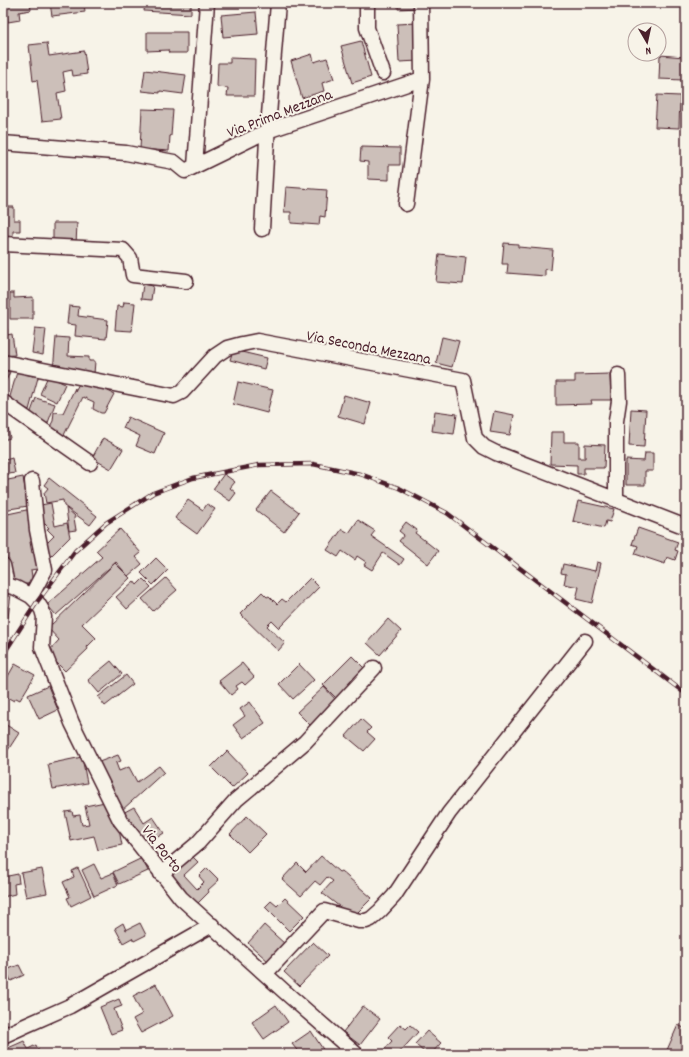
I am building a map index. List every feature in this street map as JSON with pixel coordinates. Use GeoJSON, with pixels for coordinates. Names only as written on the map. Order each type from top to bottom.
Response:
{"type":"FeatureCollection","features":[{"type":"Feature","properties":{"kind":"street"},"geometry":{"type":"LineString","coordinates":[[195,166],[207,3]]}},
{"type":"Feature","properties":{"kind":"street"},"geometry":{"type":"LineString","coordinates":[[262,229],[267,132],[278,3]]}},
{"type":"Feature","properties":{"kind":"street"},"geometry":{"type":"LineString","coordinates":[[367,3],[366,28],[383,73]]}},
{"type":"Feature","properties":{"kind":"street"},"geometry":{"type":"LineString","coordinates":[[406,204],[422,79],[421,3]]}},
{"type":"Feature","properties":{"kind":"street","name":"Via Prima Mezzana"},"geometry":{"type":"LineString","coordinates":[[3,143],[126,153],[174,162],[185,171],[267,132],[422,79]]}},
{"type":"Feature","properties":{"kind":"street"},"geometry":{"type":"LineString","coordinates":[[3,244],[123,250],[130,258],[133,275],[186,281]]}},
{"type":"Feature","properties":{"kind":"street","name":"Via Seconda Mezzana"},"geometry":{"type":"LineString","coordinates":[[3,362],[174,396],[182,392],[215,356],[227,348],[257,341],[463,380],[475,438],[484,447],[686,527]]}},
{"type":"Feature","properties":{"kind":"street"},"geometry":{"type":"LineString","coordinates":[[616,500],[616,421],[619,401],[618,375]]}},
{"type":"Feature","properties":{"kind":"street"},"geometry":{"type":"LineString","coordinates":[[3,402],[90,463]]}},
{"type":"Feature","properties":{"kind":"street"},"geometry":{"type":"LineString","coordinates":[[3,565],[5,585],[34,599],[46,570],[37,530],[32,481]]}},
{"type":"Feature","properties":{"kind":"street","name":"Via Porto"},"geometry":{"type":"LineString","coordinates":[[34,599],[42,610],[44,617],[42,647],[72,723],[120,820],[180,898],[356,1054]]}},
{"type":"Feature","properties":{"kind":"street"},"geometry":{"type":"LineString","coordinates":[[265,974],[324,911],[359,921],[371,919],[380,911],[394,896],[449,813],[585,641]]}},
{"type":"Feature","properties":{"kind":"street"},"geometry":{"type":"LineString","coordinates":[[161,874],[198,843],[236,800],[305,742],[374,668]]}},
{"type":"Feature","properties":{"kind":"street"},"geometry":{"type":"LineString","coordinates":[[3,1036],[70,1006],[212,925]]}},
{"type":"Feature","properties":{"kind":"building"},"geometry":{"type":"Polygon","coordinates":[[[5,3],[30,3],[31,10],[19,12],[20,20],[8,22],[5,3]]]}},
{"type":"Feature","properties":{"kind":"building"},"geometry":{"type":"Polygon","coordinates":[[[50,3],[84,3],[85,12],[52,16],[50,3]]]}},
{"type":"Feature","properties":{"kind":"building"},"geometry":{"type":"Polygon","coordinates":[[[145,3],[191,3],[191,14],[144,11],[145,3]]]}},
{"type":"Feature","properties":{"kind":"building"},"geometry":{"type":"Polygon","coordinates":[[[398,3],[418,3],[418,8],[398,9],[398,3]]]}},
{"type":"Feature","properties":{"kind":"building"},"geometry":{"type":"Polygon","coordinates":[[[256,12],[258,34],[223,37],[221,15],[256,12]]]}},
{"type":"Feature","properties":{"kind":"building"},"geometry":{"type":"Polygon","coordinates":[[[417,23],[419,61],[399,62],[397,24],[417,23]]]}},
{"type":"Feature","properties":{"kind":"building"},"geometry":{"type":"Polygon","coordinates":[[[147,32],[187,32],[187,53],[169,53],[168,50],[147,51],[147,32]]]}},
{"type":"Feature","properties":{"kind":"building"},"geometry":{"type":"Polygon","coordinates":[[[361,41],[371,77],[352,83],[341,46],[361,41]]]}},
{"type":"Feature","properties":{"kind":"building"},"geometry":{"type":"Polygon","coordinates":[[[47,43],[49,56],[84,51],[87,74],[73,76],[72,70],[63,72],[66,91],[57,93],[61,119],[42,121],[37,80],[33,81],[29,45],[47,43]]]}},
{"type":"Feature","properties":{"kind":"building"},"geometry":{"type":"Polygon","coordinates":[[[312,54],[314,62],[327,58],[334,79],[322,83],[324,91],[302,98],[291,61],[312,54]]]}},
{"type":"Feature","properties":{"kind":"building"},"geometry":{"type":"Polygon","coordinates":[[[667,56],[684,57],[683,80],[659,79],[660,62],[667,62],[667,56]]]}},
{"type":"Feature","properties":{"kind":"building"},"geometry":{"type":"Polygon","coordinates":[[[230,58],[255,59],[254,96],[227,96],[228,88],[217,87],[218,63],[230,63],[230,58]]]}},
{"type":"Feature","properties":{"kind":"building"},"geometry":{"type":"Polygon","coordinates":[[[145,70],[186,75],[183,94],[160,91],[160,93],[142,91],[145,70]]]}},
{"type":"Feature","properties":{"kind":"building"},"geometry":{"type":"Polygon","coordinates":[[[657,95],[680,96],[679,128],[655,127],[657,95]]]}},
{"type":"Feature","properties":{"kind":"building"},"geometry":{"type":"Polygon","coordinates":[[[142,109],[173,110],[169,151],[140,149],[142,109]]]}},
{"type":"Feature","properties":{"kind":"building"},"geometry":{"type":"Polygon","coordinates":[[[361,147],[400,148],[400,165],[389,165],[389,180],[368,179],[368,162],[360,161],[361,147]]]}},
{"type":"Feature","properties":{"kind":"building"},"geometry":{"type":"Polygon","coordinates":[[[286,187],[327,190],[325,217],[320,216],[319,225],[291,223],[291,212],[284,212],[286,187]]]}},
{"type":"Feature","properties":{"kind":"building"},"geometry":{"type":"Polygon","coordinates":[[[3,207],[14,207],[14,220],[20,220],[20,231],[13,231],[13,240],[3,240],[3,207]]]}},
{"type":"Feature","properties":{"kind":"building"},"geometry":{"type":"Polygon","coordinates":[[[53,223],[77,223],[76,245],[53,245],[53,223]]]}},
{"type":"Feature","properties":{"kind":"building"},"geometry":{"type":"Polygon","coordinates":[[[504,243],[518,244],[518,247],[553,250],[551,270],[545,269],[545,276],[507,273],[508,264],[502,264],[504,243]]]}},
{"type":"Feature","properties":{"kind":"building"},"geometry":{"type":"Polygon","coordinates":[[[439,254],[466,257],[463,284],[436,282],[439,254]]]}},
{"type":"Feature","properties":{"kind":"building"},"geometry":{"type":"Polygon","coordinates":[[[143,284],[153,286],[151,300],[141,299],[143,284]]]}},
{"type":"Feature","properties":{"kind":"building"},"geometry":{"type":"Polygon","coordinates":[[[10,293],[14,293],[14,298],[33,297],[33,319],[10,319],[10,293]]]}},
{"type":"Feature","properties":{"kind":"building"},"geometry":{"type":"Polygon","coordinates":[[[124,302],[135,303],[132,331],[115,330],[117,306],[123,307],[124,302]]]}},
{"type":"Feature","properties":{"kind":"building"},"geometry":{"type":"Polygon","coordinates":[[[69,306],[79,307],[78,316],[108,320],[106,339],[75,336],[76,325],[67,324],[69,306]]]}},
{"type":"Feature","properties":{"kind":"building"},"geometry":{"type":"Polygon","coordinates":[[[35,328],[46,329],[43,355],[32,353],[35,328]]]}},
{"type":"Feature","properties":{"kind":"building"},"geometry":{"type":"Polygon","coordinates":[[[7,329],[7,335],[12,334],[15,355],[3,356],[3,330],[7,329]]]}},
{"type":"Feature","properties":{"kind":"building"},"geometry":{"type":"Polygon","coordinates":[[[56,337],[69,338],[68,356],[89,357],[89,361],[95,361],[94,374],[53,371],[56,337]]]}},
{"type":"Feature","properties":{"kind":"building"},"geometry":{"type":"Polygon","coordinates":[[[442,337],[459,341],[452,367],[436,363],[442,337]]]}},
{"type":"Feature","properties":{"kind":"building"},"geometry":{"type":"Polygon","coordinates":[[[233,350],[267,358],[264,369],[230,360],[233,350]]]}},
{"type":"Feature","properties":{"kind":"building"},"geometry":{"type":"Polygon","coordinates":[[[3,369],[10,372],[3,387],[3,369]]]}},
{"type":"Feature","properties":{"kind":"building"},"geometry":{"type":"Polygon","coordinates":[[[17,372],[33,376],[34,373],[39,374],[29,410],[9,400],[17,372]]]}},
{"type":"Feature","properties":{"kind":"building"},"geometry":{"type":"Polygon","coordinates":[[[610,374],[611,400],[591,400],[592,404],[556,405],[556,382],[575,382],[575,375],[610,374]]]}},
{"type":"Feature","properties":{"kind":"building"},"geometry":{"type":"Polygon","coordinates":[[[48,376],[65,384],[57,402],[40,394],[48,376]]]}},
{"type":"Feature","properties":{"kind":"building"},"geometry":{"type":"Polygon","coordinates":[[[80,382],[108,384],[108,391],[114,394],[104,413],[93,409],[94,402],[83,397],[62,439],[47,432],[53,421],[54,412],[63,413],[75,388],[75,391],[80,382]]]}},
{"type":"Feature","properties":{"kind":"building"},"geometry":{"type":"Polygon","coordinates":[[[238,382],[273,390],[267,413],[233,404],[238,382]]]}},
{"type":"Feature","properties":{"kind":"building"},"geometry":{"type":"Polygon","coordinates":[[[344,395],[371,403],[365,424],[338,416],[344,395]]]}},
{"type":"Feature","properties":{"kind":"building"},"geometry":{"type":"Polygon","coordinates":[[[36,398],[55,404],[46,428],[29,417],[36,398]]]}},
{"type":"Feature","properties":{"kind":"building"},"geometry":{"type":"Polygon","coordinates":[[[631,409],[646,410],[644,447],[629,446],[631,409]]]}},
{"type":"Feature","properties":{"kind":"building"},"geometry":{"type":"Polygon","coordinates":[[[435,411],[457,414],[454,434],[432,431],[435,411]]]}},
{"type":"Feature","properties":{"kind":"building"},"geometry":{"type":"Polygon","coordinates":[[[494,411],[514,415],[510,435],[490,432],[494,411]]]}},
{"type":"Feature","properties":{"kind":"building"},"geometry":{"type":"Polygon","coordinates":[[[3,414],[5,414],[10,438],[3,440],[3,414]]]}},
{"type":"Feature","properties":{"kind":"building"},"geometry":{"type":"Polygon","coordinates":[[[128,417],[164,433],[155,454],[136,446],[140,436],[123,428],[128,417]]]}},
{"type":"Feature","properties":{"kind":"building"},"geometry":{"type":"Polygon","coordinates":[[[551,432],[564,432],[564,442],[579,442],[579,458],[585,458],[585,444],[605,445],[604,468],[584,468],[584,474],[577,474],[577,465],[550,464],[551,432]]]}},
{"type":"Feature","properties":{"kind":"building"},"geometry":{"type":"Polygon","coordinates":[[[103,438],[123,449],[111,469],[92,458],[103,438]]]}},
{"type":"Feature","properties":{"kind":"building"},"geometry":{"type":"Polygon","coordinates":[[[4,453],[5,460],[12,458],[15,473],[3,475],[4,453]]]}},
{"type":"Feature","properties":{"kind":"building"},"geometry":{"type":"Polygon","coordinates":[[[645,453],[653,453],[653,471],[645,471],[645,485],[626,485],[626,460],[644,461],[645,453]]]}},
{"type":"Feature","properties":{"kind":"building"},"geometry":{"type":"Polygon","coordinates":[[[224,474],[235,482],[230,488],[236,493],[230,501],[213,489],[224,474]]]}},
{"type":"Feature","properties":{"kind":"building"},"geometry":{"type":"Polygon","coordinates":[[[23,477],[28,506],[3,510],[3,481],[23,477]]]}},
{"type":"Feature","properties":{"kind":"building"},"geometry":{"type":"Polygon","coordinates":[[[49,478],[97,516],[90,525],[64,506],[63,500],[46,503],[44,493],[48,488],[44,485],[49,478]]]}},
{"type":"Feature","properties":{"kind":"building"},"geometry":{"type":"Polygon","coordinates":[[[271,491],[299,512],[284,532],[256,510],[271,491]]]}},
{"type":"Feature","properties":{"kind":"building"},"geometry":{"type":"Polygon","coordinates":[[[188,500],[203,510],[207,504],[215,509],[197,534],[175,518],[188,500]]]}},
{"type":"Feature","properties":{"kind":"building"},"geometry":{"type":"Polygon","coordinates":[[[578,501],[614,509],[610,522],[606,521],[604,528],[573,521],[578,501]]]}},
{"type":"Feature","properties":{"kind":"building"},"geometry":{"type":"Polygon","coordinates":[[[51,503],[55,526],[67,523],[70,537],[50,557],[47,543],[54,536],[47,529],[49,528],[44,523],[41,505],[51,503]]]}},
{"type":"Feature","properties":{"kind":"building"},"geometry":{"type":"Polygon","coordinates":[[[66,508],[75,516],[76,530],[69,531],[66,508]]]}},
{"type":"Feature","properties":{"kind":"building"},"geometry":{"type":"Polygon","coordinates":[[[31,509],[37,541],[30,542],[32,553],[34,552],[35,556],[39,556],[42,568],[31,570],[33,583],[14,586],[3,539],[3,515],[31,509]]]}},
{"type":"Feature","properties":{"kind":"building"},"geometry":{"type":"Polygon","coordinates":[[[358,520],[375,531],[371,536],[404,559],[400,565],[383,553],[372,570],[364,565],[366,562],[357,556],[355,560],[342,551],[338,557],[327,550],[342,529],[349,533],[358,520]]]}},
{"type":"Feature","properties":{"kind":"building"},"geometry":{"type":"Polygon","coordinates":[[[406,522],[417,530],[415,533],[438,551],[428,564],[399,541],[404,535],[399,531],[406,522]]]}},
{"type":"Feature","properties":{"kind":"building"},"geometry":{"type":"Polygon","coordinates":[[[638,528],[678,542],[675,550],[678,551],[675,560],[667,557],[665,564],[635,554],[638,546],[632,544],[638,528]]]}},
{"type":"Feature","properties":{"kind":"building"},"geometry":{"type":"Polygon","coordinates":[[[120,529],[141,553],[136,557],[142,564],[128,576],[116,562],[56,615],[47,605],[102,557],[96,551],[120,529]]]}},
{"type":"Feature","properties":{"kind":"building"},"geometry":{"type":"Polygon","coordinates":[[[156,558],[168,570],[153,585],[141,573],[156,558]]]}},
{"type":"Feature","properties":{"kind":"building"},"geometry":{"type":"Polygon","coordinates":[[[597,562],[601,563],[592,603],[576,599],[579,587],[564,584],[566,574],[561,573],[563,564],[595,571],[597,562]]]}},
{"type":"Feature","properties":{"kind":"building"},"geometry":{"type":"Polygon","coordinates":[[[115,563],[130,578],[82,624],[96,638],[87,647],[88,649],[65,671],[47,653],[59,640],[48,628],[115,563]]]}},
{"type":"Feature","properties":{"kind":"building"},"geometry":{"type":"Polygon","coordinates":[[[166,578],[177,590],[153,611],[142,599],[166,578]]]}},
{"type":"Feature","properties":{"kind":"building"},"geometry":{"type":"Polygon","coordinates":[[[310,578],[319,587],[279,628],[272,621],[267,626],[285,643],[278,651],[240,614],[262,592],[267,597],[269,596],[277,604],[282,599],[286,602],[310,578]]]}},
{"type":"Feature","properties":{"kind":"building"},"geometry":{"type":"Polygon","coordinates":[[[143,579],[151,587],[127,609],[116,597],[134,581],[137,585],[143,579]]]}},
{"type":"Feature","properties":{"kind":"building"},"geometry":{"type":"Polygon","coordinates":[[[3,594],[11,594],[8,618],[3,617],[3,594]]]}},
{"type":"Feature","properties":{"kind":"building"},"geometry":{"type":"Polygon","coordinates":[[[388,619],[401,631],[380,655],[367,643],[388,619]]]}},
{"type":"Feature","properties":{"kind":"building"},"geometry":{"type":"Polygon","coordinates":[[[352,656],[366,670],[337,699],[323,685],[352,656]]]}},
{"type":"Feature","properties":{"kind":"building"},"geometry":{"type":"Polygon","coordinates":[[[111,661],[122,674],[99,693],[88,680],[111,661]]]}},
{"type":"Feature","properties":{"kind":"building"},"geometry":{"type":"Polygon","coordinates":[[[242,663],[254,677],[245,685],[242,682],[236,686],[238,689],[231,695],[219,681],[242,663]]]}},
{"type":"Feature","properties":{"kind":"building"},"geometry":{"type":"Polygon","coordinates":[[[15,664],[35,675],[20,700],[16,698],[14,701],[5,696],[3,699],[3,685],[15,664]]]}},
{"type":"Feature","properties":{"kind":"building"},"geometry":{"type":"Polygon","coordinates":[[[299,664],[314,680],[293,699],[279,684],[299,664]]]}},
{"type":"Feature","properties":{"kind":"building"},"geometry":{"type":"Polygon","coordinates":[[[126,675],[133,684],[105,706],[98,697],[126,675]]]}},
{"type":"Feature","properties":{"kind":"building"},"geometry":{"type":"Polygon","coordinates":[[[48,686],[58,710],[39,719],[28,695],[48,686]]]}},
{"type":"Feature","properties":{"kind":"building"},"geometry":{"type":"Polygon","coordinates":[[[324,687],[336,700],[310,725],[297,712],[324,687]]]}},
{"type":"Feature","properties":{"kind":"building"},"geometry":{"type":"Polygon","coordinates":[[[250,702],[265,723],[243,738],[233,725],[245,716],[240,709],[250,702]]]}},
{"type":"Feature","properties":{"kind":"building"},"geometry":{"type":"Polygon","coordinates":[[[361,719],[371,728],[367,732],[375,739],[364,751],[346,736],[361,719]]]}},
{"type":"Feature","properties":{"kind":"building"},"geometry":{"type":"Polygon","coordinates":[[[3,723],[19,733],[8,750],[3,747],[3,723]]]}},
{"type":"Feature","properties":{"kind":"building"},"geometry":{"type":"Polygon","coordinates":[[[227,751],[248,773],[232,788],[211,767],[227,751]]]}},
{"type":"Feature","properties":{"kind":"building"},"geometry":{"type":"Polygon","coordinates":[[[118,755],[121,761],[116,763],[119,771],[129,767],[137,782],[159,766],[164,772],[121,811],[99,762],[118,755]]]}},
{"type":"Feature","properties":{"kind":"building"},"geometry":{"type":"Polygon","coordinates":[[[82,757],[87,783],[53,789],[48,764],[82,757]]]}},
{"type":"Feature","properties":{"kind":"building"},"geometry":{"type":"Polygon","coordinates":[[[105,802],[114,826],[118,825],[122,845],[98,850],[94,836],[71,841],[65,812],[72,811],[73,816],[80,815],[82,825],[89,824],[85,806],[105,802]]]}},
{"type":"Feature","properties":{"kind":"building"},"geometry":{"type":"Polygon","coordinates":[[[134,807],[144,823],[153,817],[164,833],[142,847],[121,814],[134,807]]]}},
{"type":"Feature","properties":{"kind":"building"},"geometry":{"type":"Polygon","coordinates":[[[247,816],[266,834],[248,852],[230,834],[247,816]]]}},
{"type":"Feature","properties":{"kind":"building"},"geometry":{"type":"Polygon","coordinates":[[[190,854],[198,862],[184,875],[197,889],[204,882],[199,876],[207,868],[219,880],[208,890],[209,892],[194,907],[166,877],[190,854]]]}},
{"type":"Feature","properties":{"kind":"building"},"geometry":{"type":"Polygon","coordinates":[[[321,856],[372,898],[353,917],[322,893],[333,881],[327,877],[320,885],[315,881],[301,896],[282,879],[297,863],[306,872],[321,856]]]}},
{"type":"Feature","properties":{"kind":"building"},"geometry":{"type":"Polygon","coordinates":[[[142,858],[148,871],[119,884],[113,872],[142,858]]]}},
{"type":"Feature","properties":{"kind":"building"},"geometry":{"type":"Polygon","coordinates":[[[94,864],[101,878],[113,873],[118,885],[94,896],[82,870],[94,864]]]}},
{"type":"Feature","properties":{"kind":"building"},"geometry":{"type":"Polygon","coordinates":[[[78,868],[91,896],[71,906],[67,898],[70,897],[63,882],[74,877],[72,871],[78,868]]]}},
{"type":"Feature","properties":{"kind":"building"},"geometry":{"type":"Polygon","coordinates":[[[42,869],[47,893],[26,897],[21,873],[42,869]]]}},
{"type":"Feature","properties":{"kind":"building"},"geometry":{"type":"Polygon","coordinates":[[[18,874],[19,883],[14,884],[15,894],[3,897],[3,877],[18,874]]]}},
{"type":"Feature","properties":{"kind":"building"},"geometry":{"type":"Polygon","coordinates":[[[285,898],[304,916],[289,931],[265,907],[271,901],[277,906],[285,898]]]}},
{"type":"Feature","properties":{"kind":"building"},"geometry":{"type":"Polygon","coordinates":[[[123,923],[126,930],[140,923],[146,935],[134,941],[132,938],[123,943],[115,928],[123,923]]]}},
{"type":"Feature","properties":{"kind":"building"},"geometry":{"type":"Polygon","coordinates":[[[264,925],[285,944],[269,962],[248,943],[264,925]]]}},
{"type":"Feature","properties":{"kind":"building"},"geometry":{"type":"Polygon","coordinates":[[[313,942],[328,956],[299,986],[284,972],[313,942]]]}},
{"type":"Feature","properties":{"kind":"building"},"geometry":{"type":"Polygon","coordinates":[[[19,965],[24,975],[11,981],[6,970],[19,965]]]}},
{"type":"Feature","properties":{"kind":"building"},"geometry":{"type":"Polygon","coordinates":[[[156,984],[173,1016],[141,1033],[133,1019],[142,1014],[133,996],[156,984]]]}},
{"type":"Feature","properties":{"kind":"building"},"geometry":{"type":"Polygon","coordinates":[[[119,999],[122,1006],[114,1009],[122,1030],[111,1034],[100,1007],[119,999]]]}},
{"type":"Feature","properties":{"kind":"building"},"geometry":{"type":"Polygon","coordinates":[[[276,1005],[288,1022],[264,1039],[252,1022],[276,1005]]]}},
{"type":"Feature","properties":{"kind":"building"},"geometry":{"type":"Polygon","coordinates":[[[363,1006],[380,1019],[360,1045],[343,1032],[363,1006]]]}},
{"type":"Feature","properties":{"kind":"building"},"geometry":{"type":"Polygon","coordinates":[[[400,1024],[406,1029],[410,1025],[418,1032],[398,1054],[380,1054],[392,1041],[388,1037],[400,1024]]]}},
{"type":"Feature","properties":{"kind":"building"},"geometry":{"type":"Polygon","coordinates":[[[678,1025],[686,1029],[685,1054],[676,1054],[667,1050],[678,1025]]]}},
{"type":"Feature","properties":{"kind":"building"},"geometry":{"type":"Polygon","coordinates":[[[311,1031],[326,1054],[300,1054],[292,1044],[311,1031]]]}},
{"type":"Feature","properties":{"kind":"building"},"geometry":{"type":"Polygon","coordinates":[[[427,1031],[441,1043],[431,1054],[426,1054],[415,1044],[427,1031]]]}},
{"type":"Feature","properties":{"kind":"building"},"geometry":{"type":"Polygon","coordinates":[[[24,1041],[28,1049],[36,1045],[40,1054],[8,1054],[6,1049],[24,1041]]]}},
{"type":"Feature","properties":{"kind":"railway"},"geometry":{"type":"LineString","coordinates":[[3,655],[37,602],[75,551],[106,523],[153,493],[193,478],[259,465],[313,464],[360,474],[399,488],[447,513],[686,694]]}}]}
